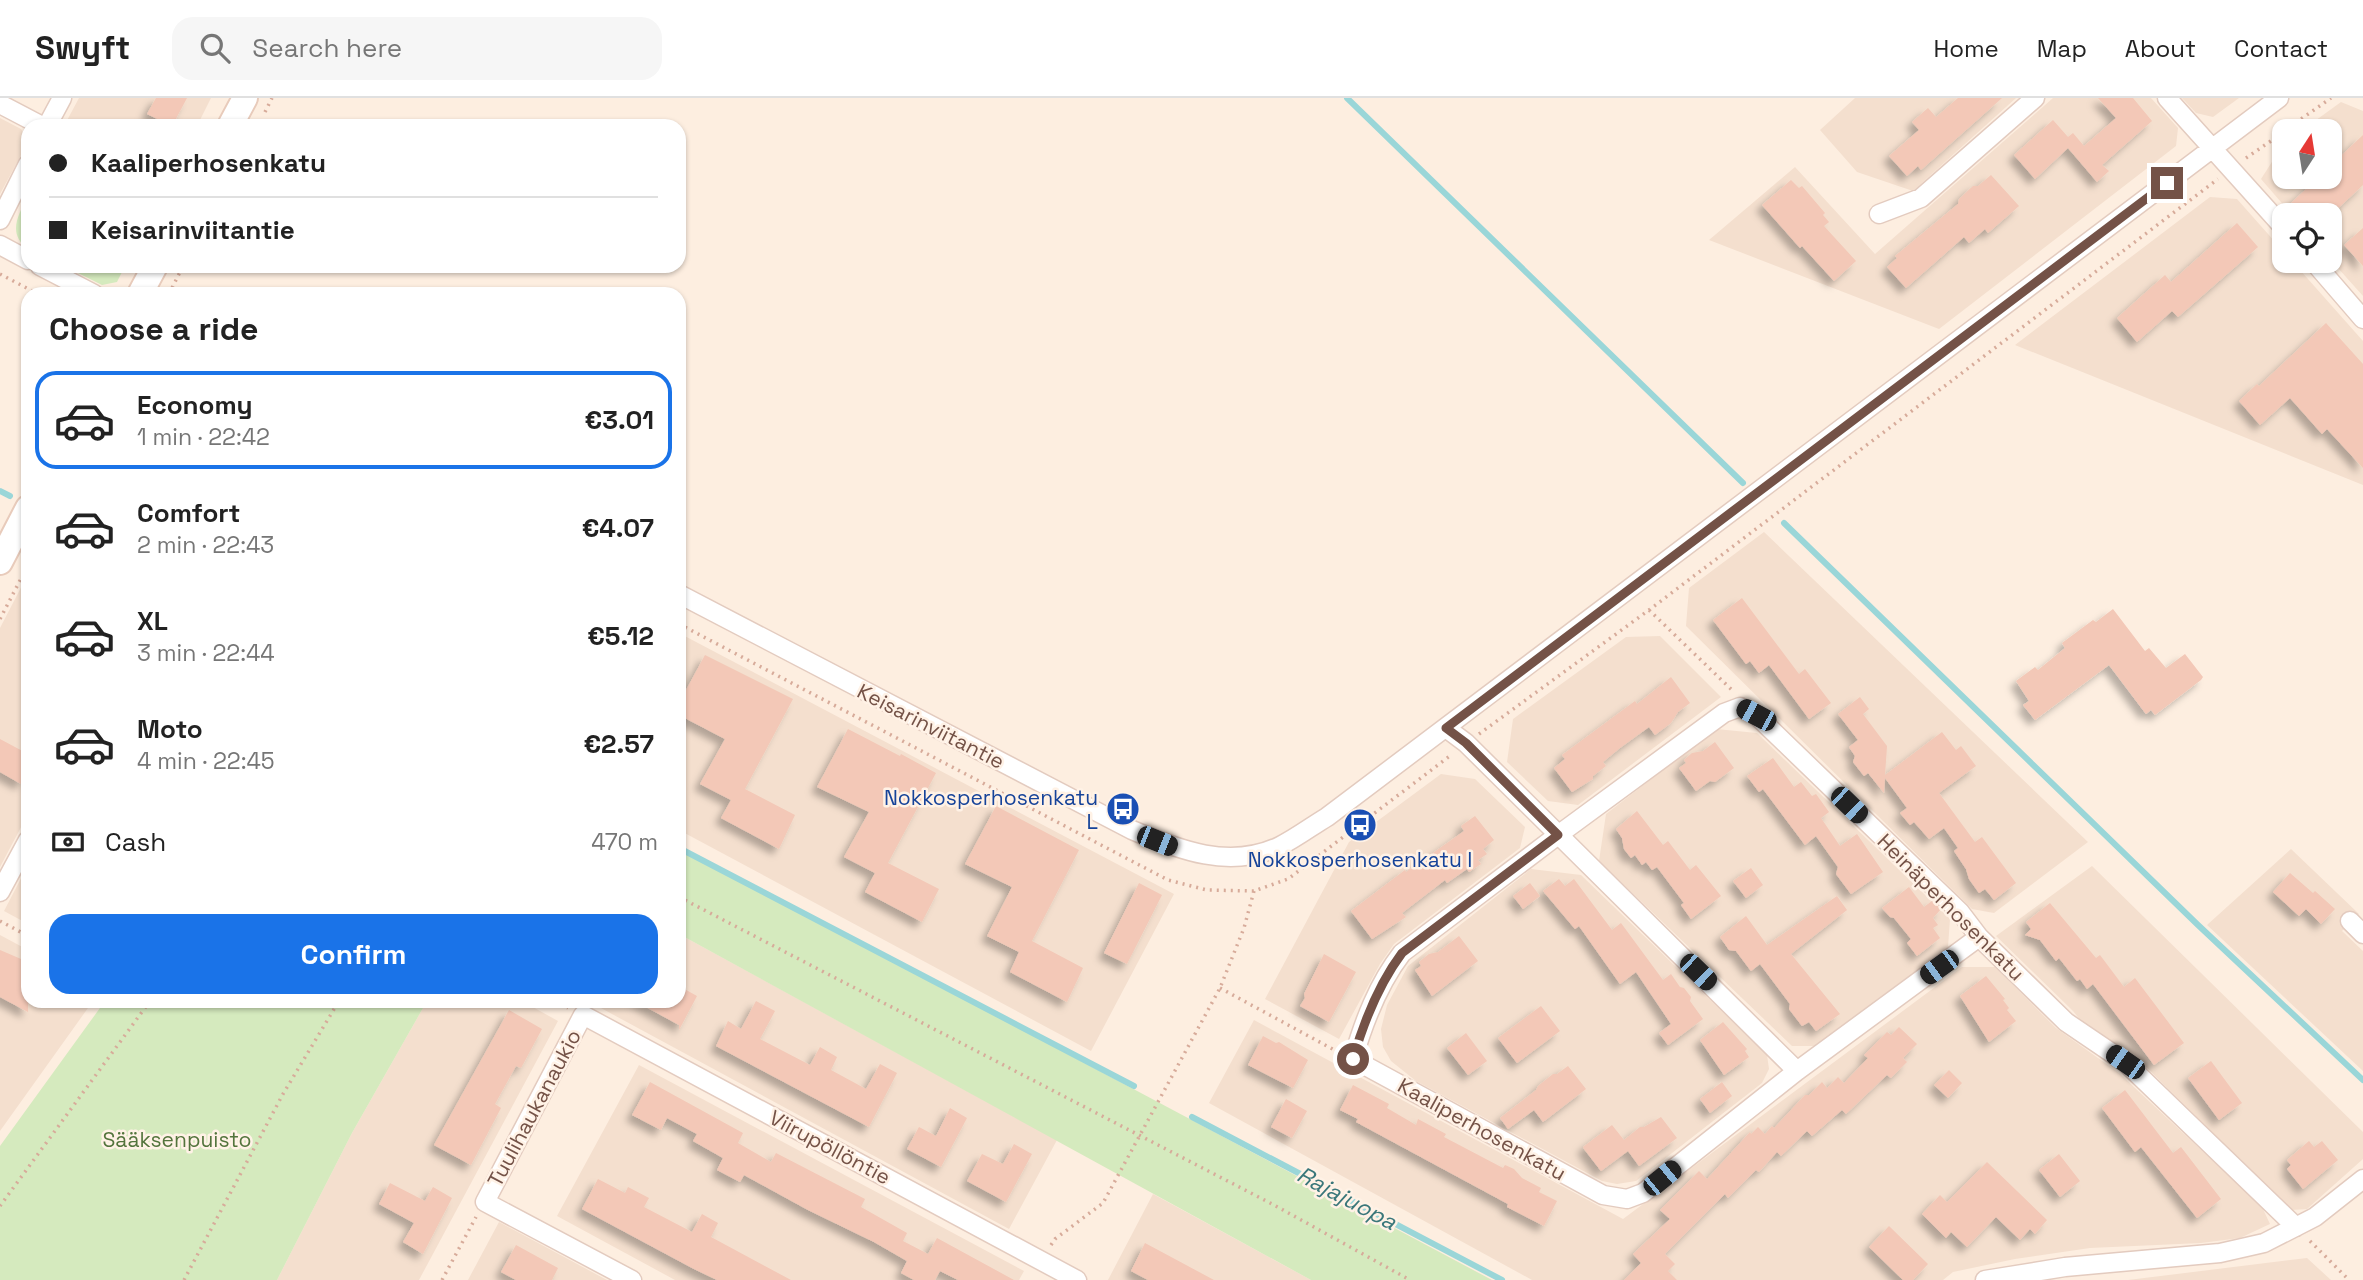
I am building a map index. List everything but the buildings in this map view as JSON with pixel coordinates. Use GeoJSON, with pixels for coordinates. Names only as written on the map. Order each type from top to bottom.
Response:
{"type":"FeatureCollection","features":[{"type":"Feature","properties":{"kind":"street"},"geometry":{"type":"LineString","coordinates":[[49,119],[62,98]]}},
{"type":"Feature","properties":{"kind":"street"},"geometry":{"type":"LineString","coordinates":[[234,119],[245,98]]}},
{"type":"Feature","properties":{"kind":"street"},"geometry":{"type":"LineString","coordinates":[[1879,214],[1921,198],[2035,98]]}},
{"type":"Feature","properties":{"kind":"street"},"geometry":{"type":"LineString","coordinates":[[2167,98],[2272,214]]}},
{"type":"Feature","properties":{"kind":"street","name":"Keisarinviitantie"},"geometry":{"type":"LineString","coordinates":[[686,598],[1132,830],[1180,850],[1225,857],[1256,854],[1280,846],[1327,817],[2279,98]]}},
{"type":"Feature","properties":{"kind":"street"},"geometry":{"type":"LineString","coordinates":[[0,104],[31,119]]}},
{"type":"Feature","properties":{"kind":"street"},"geometry":{"type":"LineString","coordinates":[[0,220],[21,178]]}},
{"type":"Feature","properties":{"kind":"street"},"geometry":{"type":"LineString","coordinates":[[0,245],[21,256]]}},
{"type":"Feature","properties":{"kind":"street"},"geometry":{"type":"LineString","coordinates":[[54,273],[80,287]]}},
{"type":"Feature","properties":{"kind":"street"},"geometry":{"type":"LineString","coordinates":[[2323,273],[2363,319]]}},
{"type":"Feature","properties":{"kind":"street"},"geometry":{"type":"LineString","coordinates":[[0,562],[21,522]]}},
{"type":"Feature","properties":{"kind":"street"},"geometry":{"type":"LineString","coordinates":[[1353,1059],[1364,1023],[1388,971],[1402,953],[1724,713],[1740,707]]}},
{"type":"Feature","properties":{"kind":"street","name":"Heinäperhosenkatu"},"geometry":{"type":"LineString","coordinates":[[1740,707],[1756,715],[1960,912],[1979,937],[2066,1022],[2125,1062],[2296,1227]]}},
{"type":"Feature","properties":{"kind":"street"},"geometry":{"type":"LineString","coordinates":[[1446,728],[1466,743],[1797,1070]]}},
{"type":"Feature","properties":{"kind":"street"},"geometry":{"type":"LineString","coordinates":[[0,892],[21,853]]}},
{"type":"Feature","properties":{"kind":"street","name":"Kaaliperhosenkatu"},"geometry":{"type":"LineString","coordinates":[[1353,1059],[1603,1195],[1627,1199],[1643,1193],[1797,1070],[1979,937]]}},
{"type":"Feature","properties":{"kind":"street","name":"Tuulihaukanaukio"},"geometry":{"type":"LineString","coordinates":[[485,1202],[583,1015]]}},
{"type":"Feature","properties":{"kind":"street","name":"Viirupöllöntie"},"geometry":{"type":"LineString","coordinates":[[583,1015],[1041,1259],[1069,1278]]}},
{"type":"Feature","properties":{"kind":"street"},"geometry":{"type":"LineString","coordinates":[[1985,1280],[2089,1265],[2220,1253],[2264,1243],[2315,1217],[2363,1179]]}},
{"type":"Feature","properties":{"kind":"street"},"geometry":{"type":"LineString","coordinates":[[485,1202],[632,1280]]}},
{"type":"Feature","properties":{"kind":"path"},"geometry":{"type":"LineString","coordinates":[[2301,119],[2331,98]]}},
{"type":"Feature","properties":{"kind":"path"},"geometry":{"type":"LineString","coordinates":[[686,628],[1168,880],[1207,890],[1254,891],[1288,879],[2272,140]]}},
{"type":"Feature","properties":{"kind":"path"},"geometry":{"type":"LineString","coordinates":[[0,274],[25,287]]}},
{"type":"Feature","properties":{"kind":"path"},"geometry":{"type":"LineString","coordinates":[[0,619],[21,578]]}},
{"type":"Feature","properties":{"kind":"path"},"geometry":{"type":"LineString","coordinates":[[1649,610],[1731,688],[1740,707]]}},
{"type":"Feature","properties":{"kind":"path"},"geometry":{"type":"LineString","coordinates":[[1041,1259],[1055,1239],[1103,1203],[1220,988],[1244,928],[1254,891]]}},
{"type":"Feature","properties":{"kind":"path"},"geometry":{"type":"LineString","coordinates":[[686,901],[1274,1205],[1410,1280]]}},
{"type":"Feature","properties":{"kind":"path"},"geometry":{"type":"LineString","coordinates":[[0,921],[21,932]]}},
{"type":"Feature","properties":{"kind":"path"},"geometry":{"type":"LineString","coordinates":[[1220,988],[1353,1059]]}},
{"type":"Feature","properties":{"kind":"path"},"geometry":{"type":"LineString","coordinates":[[0,1206],[145,1008]]}},
{"type":"Feature","properties":{"kind":"path"},"geometry":{"type":"LineString","coordinates":[[184,1280],[283,1094],[334,1008]]}},
{"type":"Feature","properties":{"kind":"path"},"geometry":{"type":"LineString","coordinates":[[442,1280],[485,1202]]}},
{"type":"Feature","properties":{"kind":"path"},"geometry":{"type":"LineString","coordinates":[[2296,1227],[2349,1280]]}},
{"type":"Feature","properties":{"kind":"shaded area"},"geometry":{"type":"Polygon","coordinates":[[[79,98],[211,98],[200,119],[68,119],[79,98]]]}},
{"type":"Feature","properties":{"kind":"shaded area"},"geometry":{"type":"Polygon","coordinates":[[[1855,98],[2016,98],[1913,191],[1857,172],[1820,130],[1855,98]]]}},
{"type":"Feature","properties":{"kind":"shaded area"},"geometry":{"type":"Polygon","coordinates":[[[2053,98],[2151,98],[2178,128],[2176,146],[1939,329],[1709,240],[1795,167],[1875,254],[2053,98]]]}},
{"type":"Feature","properties":{"kind":"shaded area"},"geometry":{"type":"Polygon","coordinates":[[[2182,98],[2239,98],[2213,117],[2196,113],[2182,98]]]}},
{"type":"Feature","properties":{"kind":"shaded area"},"geometry":{"type":"Polygon","coordinates":[[[2341,102],[2363,111],[2363,296],[2342,273],[2342,203],[2282,203],[2261,179],[2272,162],[2272,189],[2342,189],[2342,119],[2318,119],[2341,102]]]}},
{"type":"Feature","properties":{"kind":"shaded area"},"geometry":{"type":"Polygon","coordinates":[[[0,118],[21,129],[21,155],[0,194],[0,118]]]}},
{"type":"Feature","properties":{"kind":"shaded area"},"geometry":{"type":"Polygon","coordinates":[[[2210,197],[2237,199],[2272,238],[2272,273],[2303,273],[2363,341],[2363,485],[2015,345],[2210,197]]]}},
{"type":"Feature","properties":{"kind":"shaded area"},"geometry":{"type":"Polygon","coordinates":[[[1764,532],[2088,842],[1994,913],[1972,909],[1686,626],[1689,588],[1764,532]]]}},
{"type":"Feature","properties":{"kind":"shaded area"},"geometry":{"type":"Polygon","coordinates":[[[21,588],[21,827],[0,867],[0,628],[21,588]]]}},
{"type":"Feature","properties":{"kind":"shaded area"},"geometry":{"type":"Polygon","coordinates":[[[1660,636],[1721,697],[1578,805],[1548,801],[1507,762],[1513,719],[1626,637],[1660,636]]]}},
{"type":"Feature","properties":{"kind":"shaded area"},"geometry":{"type":"Polygon","coordinates":[[[686,637],[1174,894],[1091,1051],[686,834],[686,637]]]}},
{"type":"Feature","properties":{"kind":"shaded area"},"geometry":{"type":"Polygon","coordinates":[[[1716,729],[1757,733],[1950,919],[1948,947],[1822,1046],[1792,1046],[1599,861],[1606,814],[1716,729]]]}},
{"type":"Feature","properties":{"kind":"shaded area"},"geometry":{"type":"Polygon","coordinates":[[[1441,774],[1475,779],[1525,827],[1520,848],[1394,944],[1339,1039],[1265,999],[1349,842],[1441,774]]]}},
{"type":"Feature","properties":{"kind":"shaded area"},"geometry":{"type":"Polygon","coordinates":[[[2291,849],[2359,914],[2342,931],[2363,951],[2363,1071],[2207,925],[2291,849]]]}},
{"type":"Feature","properties":{"kind":"shaded area"},"geometry":{"type":"Polygon","coordinates":[[[2092,866],[2363,1132],[2363,1159],[2307,1209],[2291,1210],[2137,1058],[2090,1032],[2073,1011],[1996,936],[2092,866]]]}},
{"type":"Feature","properties":{"kind":"shaded area"},"geometry":{"type":"Polygon","coordinates":[[[1531,869],[1581,875],[1767,1055],[1769,1069],[1762,1083],[1636,1181],[1617,1184],[1602,1181],[1416,1081],[1391,1061],[1383,1047],[1381,1029],[1387,1005],[1408,966],[1531,869]]]}},
{"type":"Feature","properties":{"kind":"shaded area"},"geometry":{"type":"Polygon","coordinates":[[[21,878],[21,920],[4,911],[21,878]]]}},
{"type":"Feature","properties":{"kind":"shaded area"},"geometry":{"type":"Polygon","coordinates":[[[0,935],[21,946],[21,1008],[88,1008],[0,1131],[0,935]]]}},
{"type":"Feature","properties":{"kind":"shaded area"},"geometry":{"type":"Polygon","coordinates":[[[686,938],[1057,1140],[1009,1229],[601,1008],[686,1008],[686,938]]]}},
{"type":"Feature","properties":{"kind":"shaded area"},"geometry":{"type":"Polygon","coordinates":[[[1962,967],[1995,967],[2056,1028],[2119,1073],[2262,1207],[2270,1224],[2240,1238],[2201,1243],[2090,1248],[2015,1259],[1953,1272],[1943,1280],[1532,1280],[1209,1103],[1254,1020],[1623,1219],[1962,967]]]}},
{"type":"Feature","properties":{"kind":"shaded area"},"geometry":{"type":"Polygon","coordinates":[[[423,1008],[535,1008],[558,1021],[419,1280],[277,1280],[352,1133],[423,1008]]]}},
{"type":"Feature","properties":{"kind":"shaded area"},"geometry":{"type":"Polygon","coordinates":[[[639,1065],[1024,1271],[1019,1280],[675,1280],[557,1216],[639,1065]]]}},
{"type":"Feature","properties":{"kind":"shaded area"},"geometry":{"type":"Polygon","coordinates":[[[1153,1194],[1311,1280],[1108,1280],[1153,1194]]]}},
{"type":"Feature","properties":{"kind":"shaded area"},"geometry":{"type":"Polygon","coordinates":[[[499,1222],[607,1280],[468,1280],[499,1222]]]}},
{"type":"Feature","properties":{"kind":"shaded area"},"geometry":{"type":"Polygon","coordinates":[[[2307,1258],[2331,1280],[2128,1280],[2307,1258]]]}},
{"type":"Feature","properties":{"kind":"green space"},"geometry":{"type":"Polygon","coordinates":[[[21,211],[21,242],[16,231],[21,211]]]}},
{"type":"Feature","properties":{"kind":"green space"},"geometry":{"type":"Polygon","coordinates":[[[78,273],[122,273],[117,282],[102,285],[78,273]]]}},
{"type":"Feature","properties":{"kind":"green space"},"geometry":{"type":"Polygon","coordinates":[[[686,851],[1492,1280],[1311,1280],[686,938],[686,851]]]}},
{"type":"Feature","properties":{"kind":"green space","name":"Sääksenpuisto"},"geometry":{"type":"Polygon","coordinates":[[[100,1008],[423,1008],[352,1133],[277,1280],[0,1280],[0,1146],[100,1008]]]}},
{"type":"Feature","properties":{"kind":"waterway"},"geometry":{"type":"LineString","coordinates":[[1347,98],[1743,483]]}},
{"type":"Feature","properties":{"kind":"waterway"},"geometry":{"type":"LineString","coordinates":[[0,491],[10,496]]}},
{"type":"Feature","properties":{"kind":"waterway"},"geometry":{"type":"LineString","coordinates":[[1784,523],[2198,925],[2363,1080]]}},
{"type":"Feature","properties":{"kind":"waterway"},"geometry":{"type":"LineString","coordinates":[[686,852],[1134,1086]]}},
{"type":"Feature","properties":{"kind":"waterway","name":"Rajajuopa"},"geometry":{"type":"LineString","coordinates":[[1192,1117],[1502,1280]]}},
{"type":"Feature","properties":{"kind":"place","name":"Nokkosperhosenkatu L"},"geometry":{"type":"Point","coordinates":[1123,809]}},
{"type":"Feature","properties":{"kind":"place","name":"Nokkosperhosenkatu I"},"geometry":{"type":"Point","coordinates":[1360,825]}},
{"type":"Feature","properties":{"kind":"route"},"geometry":{"type":"LineString","coordinates":[[1353,1059],[1364,1023],[1388,971],[1402,953],[1558,835],[1466,743],[1446,728],[2167,183]]}}]}
